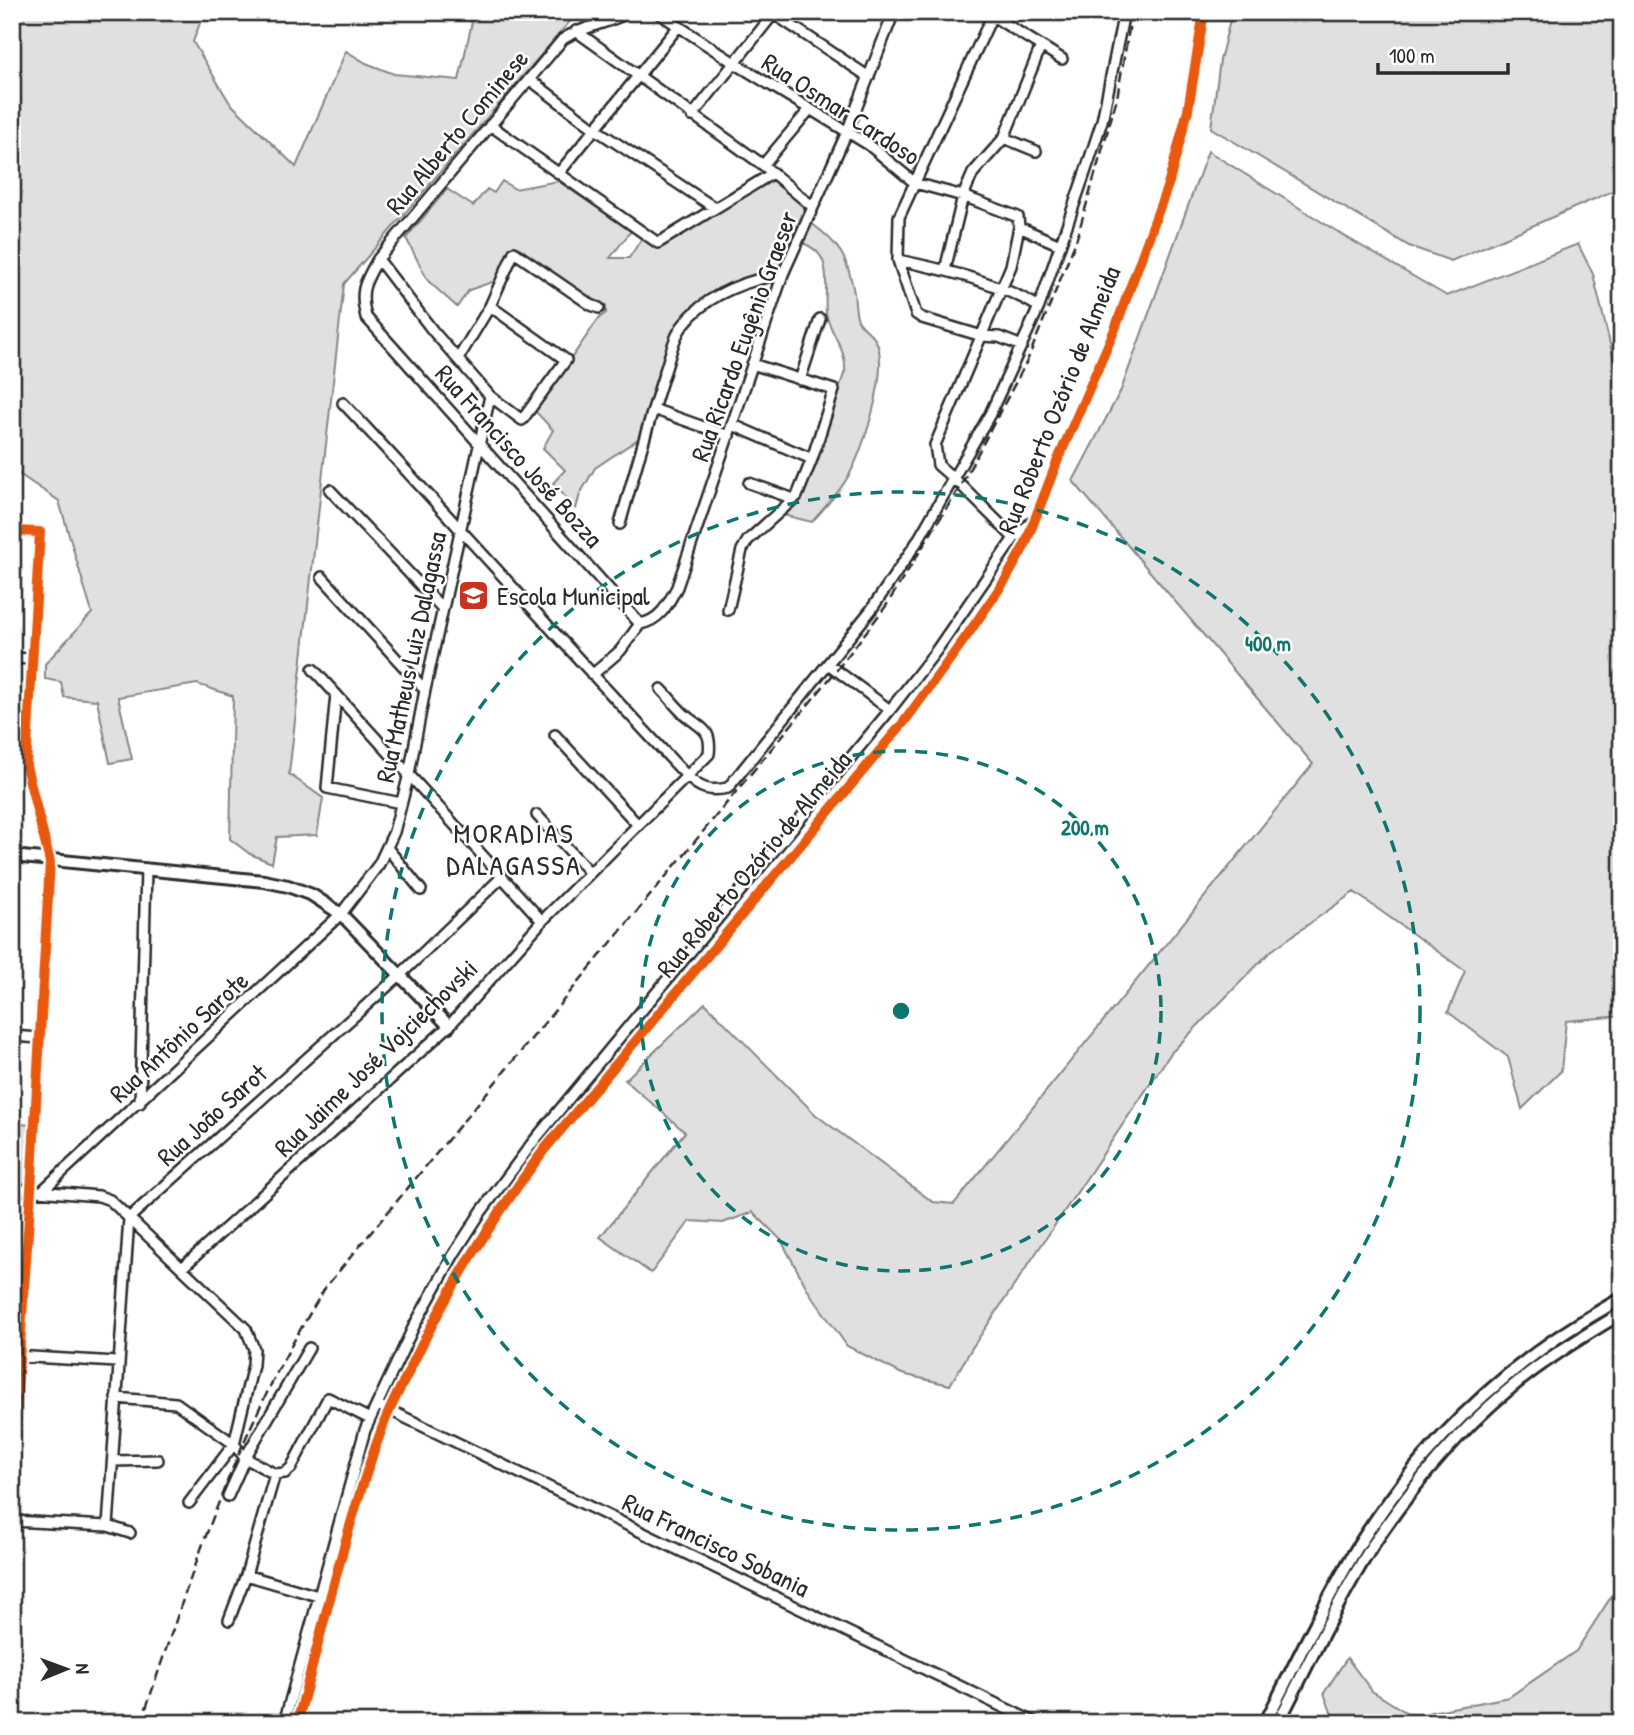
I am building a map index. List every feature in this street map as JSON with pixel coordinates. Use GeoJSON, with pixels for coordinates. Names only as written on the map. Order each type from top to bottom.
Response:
{"type":"FeatureCollection","features":[{"type":"Feature","properties":{"kind":"street","name":"Rua Alberto Cominese"},"geometry":{"type":"LineString","coordinates":[[366,317],[362,300],[363,286],[378,258],[563,39],[576,31],[600,26],[629,12]]}},
{"type":"Feature","properties":{"kind":"street","name":"Rua Osmar Cardoso"},"geometry":{"type":"LineString","coordinates":[[657,12],[883,155],[915,183],[1015,214],[1019,226]]}},
{"type":"Feature","properties":{"kind":"street","name":"Rua Ricardo Eugênio Graeser"},"geometry":{"type":"LineString","coordinates":[[592,675],[620,651],[640,624],[652,622],[665,610],[677,587],[783,274],[847,132],[894,12]]}},
{"type":"Feature","properties":{"kind":"street"},"geometry":{"type":"LineString","coordinates":[[343,403],[687,776],[699,787],[714,792],[728,788],[871,610],[917,542],[990,414],[1039,307],[1102,121],[1124,12]]}},
{"type":"Feature","properties":{"kind":"street","name":"Rua Roberto Ozório de Almeida"},"geometry":{"type":"LineString","coordinates":[[297,1723],[348,1537],[390,1410],[446,1295],[525,1174],[904,722],[944,669],[1016,561],[1115,328],[1169,182],[1188,110],[1204,12]]}},
{"type":"Feature","properties":{"kind":"street"},"geometry":{"type":"LineString","coordinates":[[692,116],[774,13],[869,77]]}},
{"type":"Feature","properties":{"kind":"street"},"geometry":{"type":"LineString","coordinates":[[1022,346],[916,314],[898,260],[900,217],[989,14],[1062,59]]}},
{"type":"Feature","properties":{"kind":"street"},"geometry":{"type":"LineString","coordinates":[[559,173],[678,27]]}},
{"type":"Feature","properties":{"kind":"street"},"geometry":{"type":"LineString","coordinates":[[576,31],[773,173],[813,207]]}},
{"type":"Feature","properties":{"kind":"street"},"geometry":{"type":"LineString","coordinates":[[945,270],[963,196],[973,173],[1004,138],[1041,46]]}},
{"type":"Feature","properties":{"kind":"street"},"geometry":{"type":"LineString","coordinates":[[529,79],[594,128],[715,208]]}},
{"type":"Feature","properties":{"kind":"street"},"geometry":{"type":"LineString","coordinates":[[762,165],[810,109]]}},
{"type":"Feature","properties":{"kind":"street"},"geometry":{"type":"LineString","coordinates":[[490,125],[658,243],[773,173]]}},
{"type":"Feature","properties":{"kind":"street"},"geometry":{"type":"LineString","coordinates":[[1004,138],[1036,151]]}},
{"type":"Feature","properties":{"kind":"street"},"geometry":{"type":"LineString","coordinates":[[1014,538],[938,465],[935,445],[1011,266],[1019,226],[1060,245]]}},
{"type":"Feature","properties":{"kind":"street"},"geometry":{"type":"LineString","coordinates":[[458,359],[490,306],[514,252],[599,308]]}},
{"type":"Feature","properties":{"kind":"street"},"geometry":{"type":"LineString","coordinates":[[378,258],[433,331],[490,396],[522,420],[566,360],[490,306]]}},
{"type":"Feature","properties":{"kind":"street"},"geometry":{"type":"LineString","coordinates":[[898,260],[945,270],[1019,295],[1039,307]]}},
{"type":"Feature","properties":{"kind":"street"},"geometry":{"type":"LineString","coordinates":[[620,524],[653,409],[682,325],[727,291],[747,282],[783,274]]}},
{"type":"Feature","properties":{"kind":"street","name":"Rua Francisco José Bozza"},"geometry":{"type":"LineString","coordinates":[[366,317],[640,624]]}},
{"type":"Feature","properties":{"kind":"street"},"geometry":{"type":"LineString","coordinates":[[800,380],[820,319]]}},
{"type":"Feature","properties":{"kind":"street"},"geometry":{"type":"LineString","coordinates":[[728,610],[742,550],[748,540],[797,496],[834,390],[752,364]]}},
{"type":"Feature","properties":{"kind":"street","name":"Rua Matheus Luiz Dalagassa"},"geometry":{"type":"LineString","coordinates":[[341,914],[388,849],[409,774],[490,396]]}},
{"type":"Feature","properties":{"kind":"street"},"geometry":{"type":"LineString","coordinates":[[653,409],[729,436]]}},
{"type":"Feature","properties":{"kind":"street"},"geometry":{"type":"LineString","coordinates":[[733,425],[812,459]]}},
{"type":"Feature","properties":{"kind":"street"},"geometry":{"type":"LineString","coordinates":[[748,482],[794,499]]}},
{"type":"Feature","properties":{"kind":"street"},"geometry":{"type":"LineString","coordinates":[[330,490],[443,609]]}},
{"type":"Feature","properties":{"kind":"street"},"geometry":{"type":"LineString","coordinates":[[284,1723],[361,1440],[434,1288],[481,1212],[533,1142],[890,710],[942,642],[1014,538],[1035,519]]}},
{"type":"Feature","properties":{"kind":"street"},"geometry":{"type":"LineString","coordinates":[[12,531],[40,532],[26,766],[51,862],[31,1190],[15,1356],[12,1458]]}},
{"type":"Feature","properties":{"kind":"street"},"geometry":{"type":"LineString","coordinates":[[322,577],[425,690]]}},
{"type":"Feature","properties":{"kind":"street"},"geometry":{"type":"LineString","coordinates":[[12,658],[32,659]]}},
{"type":"Feature","properties":{"kind":"street"},"geometry":{"type":"LineString","coordinates":[[828,664],[890,710]]}},
{"type":"Feature","properties":{"kind":"street"},"geometry":{"type":"LineString","coordinates":[[313,669],[542,921]]}},
{"type":"Feature","properties":{"kind":"street","name":"Rua Jaime José Vojciechovski"},"geometry":{"type":"LineString","coordinates":[[182,1268],[449,1026],[542,921],[709,754],[711,741],[704,728],[684,714],[661,689]]}},
{"type":"Feature","properties":{"kind":"street"},"geometry":{"type":"LineString","coordinates":[[336,694],[327,788],[401,803]]}},
{"type":"Feature","properties":{"kind":"street"},"geometry":{"type":"LineString","coordinates":[[555,735],[638,825]]}},
{"type":"Feature","properties":{"kind":"street"},"geometry":{"type":"LineString","coordinates":[[537,815],[590,873]]}},
{"type":"Feature","properties":{"kind":"street"},"geometry":{"type":"LineString","coordinates":[[388,849],[421,890]]}},
{"type":"Feature","properties":{"kind":"street"},"geometry":{"type":"LineString","coordinates":[[12,856],[51,862],[264,881],[312,895],[341,914],[449,1026]]}},
{"type":"Feature","properties":{"kind":"street"},"geometry":{"type":"LineString","coordinates":[[140,1103],[146,869]]}},
{"type":"Feature","properties":{"kind":"street","name":"Rua João Sarot"},"geometry":{"type":"LineString","coordinates":[[129,1218],[400,975],[502,877]]}},
{"type":"Feature","properties":{"kind":"street","name":"Rua Antônio Sarote"},"geometry":{"type":"LineString","coordinates":[[43,1190],[341,914]]}},
{"type":"Feature","properties":{"kind":"street"},"geometry":{"type":"LineString","coordinates":[[690,954],[699,964]]}},
{"type":"Feature","properties":{"kind":"street"},"geometry":{"type":"LineString","coordinates":[[662,987],[673,996]]}},
{"type":"Feature","properties":{"kind":"street"},"geometry":{"type":"LineString","coordinates":[[12,1036],[40,1038]]}},
{"type":"Feature","properties":{"kind":"street"},"geometry":{"type":"LineString","coordinates":[[533,1142],[544,1150]]}},
{"type":"Feature","properties":{"kind":"street"},"geometry":{"type":"LineString","coordinates":[[515,1166],[525,1174]]}},
{"type":"Feature","properties":{"kind":"street"},"geometry":{"type":"LineString","coordinates":[[12,1189],[99,1196],[110,1200],[246,1329],[254,1349],[253,1365],[234,1444],[189,1503]]}},
{"type":"Feature","properties":{"kind":"street"},"geometry":{"type":"LineString","coordinates":[[481,1212],[493,1220]]}},
{"type":"Feature","properties":{"kind":"street"},"geometry":{"type":"LineString","coordinates":[[108,1526],[117,1362],[129,1218]]}},
{"type":"Feature","properties":{"kind":"street"},"geometry":{"type":"LineString","coordinates":[[434,1288],[446,1295]]}},
{"type":"Feature","properties":{"kind":"street"},"geometry":{"type":"LineString","coordinates":[[1265,1723],[1344,1571],[1410,1474],[1441,1438],[1503,1379],[1556,1338],[1622,1298]]}},
{"type":"Feature","properties":{"kind":"street"},"geometry":{"type":"LineString","coordinates":[[1278,1723],[1360,1567],[1394,1515],[1430,1469],[1478,1418],[1521,1380],[1570,1345],[1622,1314]]}},
{"type":"Feature","properties":{"kind":"street"},"geometry":{"type":"LineString","coordinates":[[229,1496],[244,1458],[309,1348]]}},
{"type":"Feature","properties":{"kind":"street"},"geometry":{"type":"LineString","coordinates":[[15,1356],[117,1362]]}},
{"type":"Feature","properties":{"kind":"street"},"geometry":{"type":"LineString","coordinates":[[392,1373],[405,1379]]}},
{"type":"Feature","properties":{"kind":"street"},"geometry":{"type":"LineString","coordinates":[[116,1398],[176,1403],[234,1444],[244,1458],[275,1474],[285,1473],[291,1468],[328,1398],[370,1419]]}},
{"type":"Feature","properties":{"kind":"street","name":"Rua Francisco Sobania"},"geometry":{"type":"LineString","coordinates":[[377,1404],[1036,1723]]}},
{"type":"Feature","properties":{"kind":"street"},"geometry":{"type":"LineString","coordinates":[[113,1461],[158,1460]]}},
{"type":"Feature","properties":{"kind":"street"},"geometry":{"type":"LineString","coordinates":[[229,1620],[246,1575],[275,1474]]}},
{"type":"Feature","properties":{"kind":"street"},"geometry":{"type":"LineString","coordinates":[[12,1521],[108,1526],[130,1532]]}},
{"type":"Feature","properties":{"kind":"street"},"geometry":{"type":"LineString","coordinates":[[335,1533],[348,1537]]}},
{"type":"Feature","properties":{"kind":"street"},"geometry":{"type":"LineString","coordinates":[[246,1575],[317,1597]]}},
{"type":"Feature","properties":{"kind":"street"},"geometry":{"type":"LineString","coordinates":[[304,1649],[316,1653]]}},
{"type":"Feature","properties":{"kind":"shaded area"},"geometry":{"type":"Polygon","coordinates":[[[12,12],[204,12],[193,42],[230,103],[296,167],[346,51],[366,63],[394,74],[459,80],[472,22],[453,12],[578,12],[344,284],[289,774],[323,798],[317,835],[277,837],[272,863],[250,854],[230,839],[233,696],[197,684],[118,697],[132,759],[110,763],[97,700],[64,697],[61,682],[45,679],[45,664],[92,613],[59,501],[19,474],[12,466],[12,12]]]}},
{"type":"Feature","properties":{"kind":"shaded area"},"geometry":{"type":"Polygon","coordinates":[[[1232,12],[1622,12],[1622,187],[1451,261],[1409,246],[1211,128],[1220,60],[1232,12]]]}},
{"type":"Feature","properties":{"kind":"shaded area"},"geometry":{"type":"Polygon","coordinates":[[[1208,151],[1447,296],[1578,244],[1593,274],[1617,373],[1622,377],[1622,1016],[1566,1021],[1561,1071],[1522,1109],[1508,1057],[1448,1012],[1465,971],[1354,892],[1271,951],[1171,1053],[972,1348],[950,1385],[902,1374],[847,1346],[809,1292],[781,1240],[753,1212],[723,1223],[690,1221],[651,1273],[600,1237],[685,1132],[625,1080],[705,1003],[816,1115],[933,1202],[954,1204],[1313,764],[1073,481],[1121,390],[1208,151]]]}},
{"type":"Feature","properties":{"kind":"shaded area"},"geometry":{"type":"Polygon","coordinates":[[[772,180],[805,208],[778,270],[749,279],[709,298],[676,327],[641,437],[595,468],[580,494],[576,509],[553,483],[565,470],[543,448],[553,430],[535,411],[599,318],[606,313],[606,305],[600,302],[592,303],[512,246],[495,281],[469,290],[457,307],[428,281],[406,238],[447,189],[473,206],[487,189],[494,193],[502,181],[515,189],[558,181],[631,231],[610,258],[629,258],[642,238],[657,247],[772,180]]]}},
{"type":"Feature","properties":{"kind":"shaded area"},"geometry":{"type":"Polygon","coordinates":[[[811,223],[836,245],[845,261],[852,281],[857,317],[876,341],[880,371],[873,412],[853,468],[812,522],[783,515],[797,504],[803,495],[845,371],[845,363],[826,313],[824,263],[817,252],[803,243],[811,223]]]}},
{"type":"Feature","properties":{"kind":"shaded area"},"geometry":{"type":"Polygon","coordinates":[[[12,1123],[30,1125],[26,1183],[12,1182],[12,1123]]]}},
{"type":"Feature","properties":{"kind":"shaded area"},"geometry":{"type":"Polygon","coordinates":[[[1622,1580],[1622,1723],[1335,1723],[1324,1693],[1347,1658],[1372,1691],[1415,1718],[1431,1712],[1509,1697],[1576,1651],[1622,1580]]]}},
{"type":"Feature","properties":{"kind":"railway"},"geometry":{"type":"LineString","coordinates":[[141,1723],[198,1557],[230,1475],[279,1368],[325,1288],[836,671],[886,606],[961,485],[1027,361],[1076,241],[1117,98],[1132,12]]}},
{"type":"Feature","properties":{"kind":"cycle path"},"geometry":{"type":"LineString","coordinates":[[297,1723],[347,1536],[383,1426],[441,1307],[473,1254],[544,1150],[904,722],[1006,579],[1025,545],[1057,462],[1115,329],[1169,182],[1188,110],[1204,12]]}},
{"type":"Feature","properties":{"kind":"cycle path"},"geometry":{"type":"LineString","coordinates":[[12,531],[40,532],[26,766],[50,862],[12,1458]]}},
{"type":"Feature","properties":{"kind":"place","name":"Escola Municipal"},"geometry":{"type":"Point","coordinates":[474,596]}},
{"type":"Feature","properties":{"kind":"district","name":"MORADIAS DALAGASSA"},"geometry":{"type":"Point","coordinates":[514,849]}}]}
